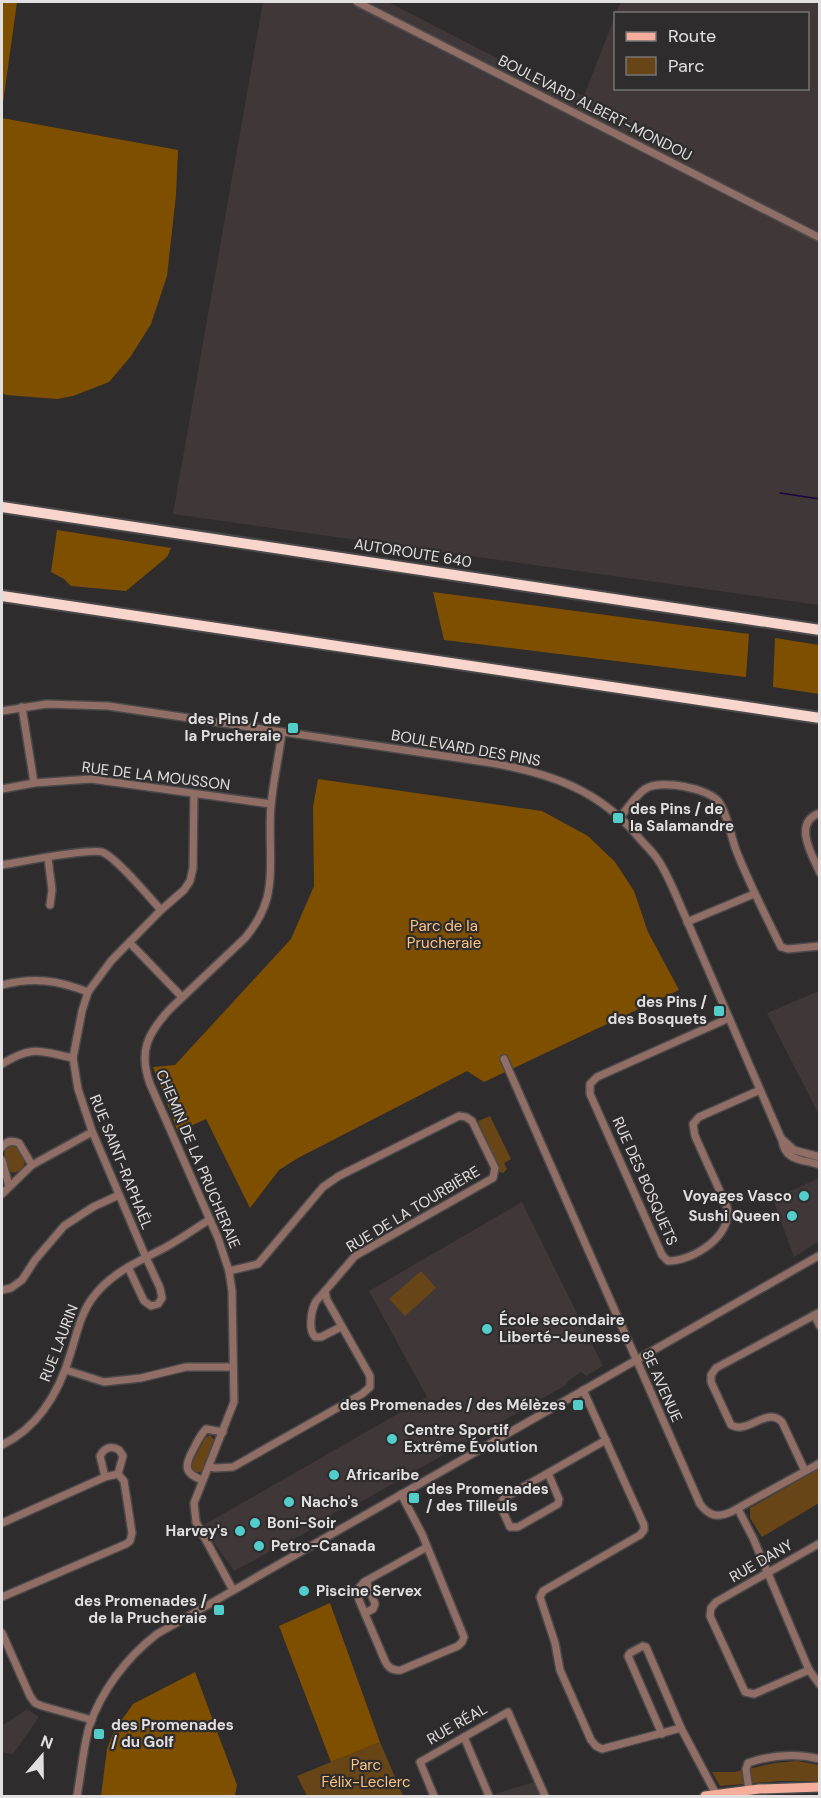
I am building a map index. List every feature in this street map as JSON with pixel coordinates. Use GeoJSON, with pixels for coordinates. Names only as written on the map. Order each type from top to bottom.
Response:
{"type":"FeatureCollection","features":[{"type":"Feature","properties":{"kind":"highway","name":"AUTOROUTE 640"},"geometry":{"type":"LineString","coordinates":[[2,507],[819,630]]}},
{"type":"Feature","properties":{"kind":"highway"},"geometry":{"type":"LineString","coordinates":[[2,596],[819,718]]}},
{"type":"Feature","properties":{"kind":"main road"},"geometry":{"type":"LineString","coordinates":[[705,1797],[749,1790],[777,1792],[819,1787]]}},
{"type":"Feature","properties":{"kind":"street","name":"BOULEVARD ALBERT-MONDOU"},"geometry":{"type":"LineString","coordinates":[[357,2],[819,238]]}},
{"type":"Feature","properties":{"kind":"street","name":"BOULEVARD DES PINS"},"geometry":{"type":"LineString","coordinates":[[2,711],[57,704],[108,706],[492,763],[531,771],[568,783],[596,798],[620,817],[658,859],[675,893],[784,1149],[790,1155],[819,1165]]}},
{"type":"Feature","properties":{"kind":"street"},"geometry":{"type":"LineString","coordinates":[[22,707],[34,783]]}},
{"type":"Feature","properties":{"kind":"street","name":"CHEMIN DE LA PRUCHERAIE"},"geometry":{"type":"LineString","coordinates":[[233,1590],[196,1522],[194,1503],[234,1402],[232,1291],[229,1271],[218,1238],[150,1084],[144,1061],[152,1030],[182,997],[245,938],[255,926],[260,915],[267,898],[270,880],[271,804],[282,732]]}},
{"type":"Feature","properties":{"kind":"street","name":"RUE DE LA MOUSSON"},"geometry":{"type":"LineString","coordinates":[[2,789],[34,783],[92,780],[271,804]]}},
{"type":"Feature","properties":{"kind":"street"},"geometry":{"type":"LineString","coordinates":[[620,817],[645,789],[659,784],[705,792],[714,796],[725,812],[730,834],[754,894],[781,947],[788,949],[819,946]]}},
{"type":"Feature","properties":{"kind":"street","name":"RUE SAINT-RAPHAËL"},"geometry":{"type":"LineString","coordinates":[[128,1268],[144,1301],[151,1306],[158,1304],[162,1298],[160,1288],[92,1132],[78,1089],[73,1058],[79,1021],[88,992],[111,961],[184,890],[190,881],[193,868],[194,794]]}},
{"type":"Feature","properties":{"kind":"street"},"geometry":{"type":"LineString","coordinates":[[819,813],[807,821],[804,835],[819,873]]}},
{"type":"Feature","properties":{"kind":"street"},"geometry":{"type":"LineString","coordinates":[[2,865],[88,851],[103,852],[161,910]]}},
{"type":"Feature","properties":{"kind":"street"},"geometry":{"type":"LineString","coordinates":[[48,858],[52,890],[50,905]]}},
{"type":"Feature","properties":{"kind":"street"},"geometry":{"type":"LineString","coordinates":[[687,922],[754,894]]}},
{"type":"Feature","properties":{"kind":"street"},"geometry":{"type":"LineString","coordinates":[[130,943],[182,997]]}},
{"type":"Feature","properties":{"kind":"street"},"geometry":{"type":"LineString","coordinates":[[2,985],[23,980],[49,981],[88,992]]}},
{"type":"Feature","properties":{"kind":"street","name":"RUE DES BOSQUETS"},"geometry":{"type":"LineString","coordinates":[[729,1018],[597,1077],[590,1084],[590,1094],[663,1255],[668,1261],[676,1261],[710,1246],[718,1238],[728,1217],[727,1207],[695,1136],[693,1124],[699,1117],[760,1090]]}},
{"type":"Feature","properties":{"kind":"street"},"geometry":{"type":"LineString","coordinates":[[2,1064],[22,1052],[33,1050],[73,1058]]}},
{"type":"Feature","properties":{"kind":"street","name":"8E AVENUE"},"geometry":{"type":"LineString","coordinates":[[504,1059],[700,1504],[706,1512],[712,1515],[720,1516],[738,1509]]}},
{"type":"Feature","properties":{"kind":"street","name":"RUE DE LA TOURBIÈRE"},"geometry":{"type":"LineString","coordinates":[[229,1271],[258,1264],[323,1187],[339,1176],[459,1116],[466,1117],[472,1121],[495,1168],[493,1178],[355,1256],[315,1303],[311,1329],[315,1337],[321,1337],[341,1327]]}},
{"type":"Feature","properties":{"kind":"street"},"geometry":{"type":"LineString","coordinates":[[2,1194],[32,1165],[92,1132]]}},
{"type":"Feature","properties":{"kind":"street"},"geometry":{"type":"LineString","coordinates":[[781,1138],[794,1150],[819,1157]]}},
{"type":"Feature","properties":{"kind":"street"},"geometry":{"type":"LineString","coordinates":[[2,1148],[8,1142],[19,1143],[32,1165]]}},
{"type":"Feature","properties":{"kind":"street"},"geometry":{"type":"LineString","coordinates":[[2,1160],[9,1186]]}},
{"type":"Feature","properties":{"kind":"street"},"geometry":{"type":"LineString","coordinates":[[2,1290],[11,1288],[22,1280],[34,1260],[64,1226],[93,1207],[119,1196]]}},
{"type":"Feature","properties":{"kind":"street","name":"RUE LAURIN"},"geometry":{"type":"LineString","coordinates":[[2,1444],[12,1440],[29,1427],[49,1402],[66,1370],[86,1308],[103,1285],[114,1276],[169,1246],[209,1220]]}},
{"type":"Feature","properties":{"kind":"street"},"geometry":{"type":"LineString","coordinates":[[77,1797],[85,1745],[92,1720],[113,1681],[149,1640],[819,1255]]}},
{"type":"Feature","properties":{"kind":"street"},"geometry":{"type":"LineString","coordinates":[[210,1467],[233,1467],[370,1388],[370,1376],[327,1300],[326,1291]]}},
{"type":"Feature","properties":{"kind":"street"},"geometry":{"type":"LineString","coordinates":[[805,1471],[782,1422],[777,1418],[770,1416],[741,1428],[731,1425],[711,1382],[711,1375],[716,1368],[817,1313],[819,1326]]}},
{"type":"Feature","properties":{"kind":"street"},"geometry":{"type":"LineString","coordinates":[[66,1370],[104,1382],[141,1378],[186,1367],[233,1367]]}},
{"type":"Feature","properties":{"kind":"street"},"geometry":{"type":"LineString","coordinates":[[583,1390],[644,1525],[644,1530],[640,1535],[543,1591],[540,1602],[553,1637],[560,1670],[591,1740],[596,1746],[602,1749],[681,1728]]}},
{"type":"Feature","properties":{"kind":"street"},"geometry":{"type":"LineString","coordinates":[[203,1480],[189,1473],[186,1466],[188,1458],[206,1429],[223,1432]]}},
{"type":"Feature","properties":{"kind":"street"},"geometry":{"type":"LineString","coordinates":[[548,1473],[559,1499],[558,1504],[518,1527],[510,1527],[500,1505],[504,1498],[606,1440]]}},
{"type":"Feature","properties":{"kind":"street"},"geometry":{"type":"LineString","coordinates":[[105,1477],[100,1456],[108,1448],[119,1450],[123,1456],[118,1474]]}},
{"type":"Feature","properties":{"kind":"street"},"geometry":{"type":"LineString","coordinates":[[819,1463],[738,1509],[768,1572],[809,1670],[819,1685]]}},
{"type":"Feature","properties":{"kind":"street"},"geometry":{"type":"LineString","coordinates":[[2,1523],[105,1477],[118,1474]]}},
{"type":"Feature","properties":{"kind":"street"},"geometry":{"type":"LineString","coordinates":[[2,1597],[130,1541],[132,1533],[124,1481],[118,1474]]}},
{"type":"Feature","properties":{"kind":"street"},"geometry":{"type":"LineString","coordinates":[[401,1494],[419,1528],[463,1632],[464,1640],[460,1644],[401,1670],[394,1670],[386,1664],[358,1594],[360,1587],[366,1581],[427,1547]]}},
{"type":"Feature","properties":{"kind":"street","name":"RUE DANY"},"geometry":{"type":"LineString","coordinates":[[809,1670],[754,1694],[745,1692],[710,1616],[711,1608],[716,1602],[819,1543]]}},
{"type":"Feature","properties":{"kind":"street"},"geometry":{"type":"LineString","coordinates":[[365,1613],[373,1609],[375,1604],[366,1581]]}},
{"type":"Feature","properties":{"kind":"street"},"geometry":{"type":"LineString","coordinates":[[2,1633],[28,1693],[35,1703],[92,1720]]}},
{"type":"Feature","properties":{"kind":"street"},"geometry":{"type":"LineString","coordinates":[[662,1734],[628,1656],[643,1646],[646,1647],[681,1728],[717,1795]]}},
{"type":"Feature","properties":{"kind":"street","name":"RUE RÉAL"},"geometry":{"type":"LineString","coordinates":[[434,1797],[420,1762],[508,1712],[545,1797]]}},
{"type":"Feature","properties":{"kind":"street"},"geometry":{"type":"LineString","coordinates":[[464,1737],[489,1797]]}},
{"type":"Feature","properties":{"kind":"street"},"geometry":{"type":"LineString","coordinates":[[749,1790],[746,1769],[751,1762],[793,1755],[819,1759]]}},
{"type":"Feature","properties":{"kind":"shaded area"},"geometry":{"type":"Polygon","coordinates":[[[263,2],[388,2],[555,88],[558,83],[584,96],[614,19],[614,90],[809,90],[809,12],[616,12],[621,2],[819,2],[819,605],[173,514],[263,2]]]}},
{"type":"Feature","properties":{"kind":"shaded area"},"geometry":{"type":"Polygon","coordinates":[[[819,991],[819,1115],[767,1013],[819,991]]]}},
{"type":"Feature","properties":{"kind":"shaded area"},"geometry":{"type":"Polygon","coordinates":[[[819,1178],[819,1241],[794,1257],[773,1199],[819,1178]]]}},
{"type":"Feature","properties":{"kind":"shaded area","name":"École secondaire Liberté-Jeunesse"},"geometry":{"type":"Polygon","coordinates":[[[522,1202],[603,1366],[586,1376],[581,1372],[566,1385],[352,1507],[348,1506],[332,1514],[331,1519],[234,1571],[202,1526],[427,1397],[369,1291],[522,1202]]]}},
{"type":"Feature","properties":{"kind":"shaded area"},"geometry":{"type":"Polygon","coordinates":[[[27,1709],[39,1717],[13,1754],[2,1752],[2,1726],[27,1709]]]}},
{"type":"Feature","properties":{"kind":"shaded area"},"geometry":{"type":"Polygon","coordinates":[[[534,1782],[540,1796],[496,1796],[495,1794],[534,1782]]]}},
{"type":"Feature","properties":{"kind":"green space"},"geometry":{"type":"Polygon","coordinates":[[[2,2],[17,2],[2,110],[2,2]]]}},
{"type":"Feature","properties":{"kind":"green space"},"geometry":{"type":"Polygon","coordinates":[[[2,118],[178,150],[176,195],[167,276],[151,324],[131,356],[109,382],[73,396],[57,399],[2,393],[2,118]]]}},
{"type":"Feature","properties":{"kind":"green space"},"geometry":{"type":"Polygon","coordinates":[[[57,530],[171,548],[167,557],[126,591],[71,586],[51,572],[57,530]]]}},
{"type":"Feature","properties":{"kind":"green space"},"geometry":{"type":"Polygon","coordinates":[[[433,592],[749,634],[746,677],[444,640],[433,592]]]}},
{"type":"Feature","properties":{"kind":"green space"},"geometry":{"type":"Polygon","coordinates":[[[775,638],[819,645],[819,694],[773,687],[775,638]]]}},
{"type":"Feature","properties":{"kind":"green space","name":"Parc de la Prucheraie"},"geometry":{"type":"Polygon","coordinates":[[[318,779],[542,811],[588,836],[615,862],[634,891],[648,932],[679,990],[484,1082],[467,1071],[298,1158],[279,1170],[250,1208],[206,1119],[178,1132],[153,1067],[175,1065],[291,939],[314,886],[313,807],[318,779]]]}},
{"type":"Feature","properties":{"kind":"green space"},"geometry":{"type":"Polygon","coordinates":[[[490,1116],[511,1159],[504,1163],[507,1169],[503,1173],[499,1172],[478,1121],[490,1116]]]}},
{"type":"Feature","properties":{"kind":"green space"},"geometry":{"type":"Polygon","coordinates":[[[10,1144],[19,1147],[25,1161],[23,1168],[15,1172],[9,1170],[5,1161],[4,1153],[10,1144]]]}},
{"type":"Feature","properties":{"kind":"green space"},"geometry":{"type":"Polygon","coordinates":[[[421,1271],[436,1288],[405,1316],[389,1299],[421,1271]]]}},
{"type":"Feature","properties":{"kind":"green space"},"geometry":{"type":"Polygon","coordinates":[[[210,1435],[214,1440],[203,1471],[192,1472],[191,1465],[205,1438],[210,1435]]]}},
{"type":"Feature","properties":{"kind":"green space"},"geometry":{"type":"Polygon","coordinates":[[[819,1469],[819,1503],[762,1537],[750,1518],[750,1508],[819,1469]]]}},
{"type":"Feature","properties":{"kind":"green space"},"geometry":{"type":"Polygon","coordinates":[[[330,1603],[380,1742],[331,1762],[279,1626],[330,1603]]]}},
{"type":"Feature","properties":{"kind":"green space"},"geometry":{"type":"Polygon","coordinates":[[[195,1672],[237,1785],[235,1795],[101,1796],[107,1749],[114,1731],[133,1704],[195,1672]]]}},
{"type":"Feature","properties":{"kind":"green space","name":"Parc Félix-Leclerc"},"geometry":{"type":"Polygon","coordinates":[[[380,1742],[403,1796],[307,1796],[297,1776],[380,1742]]]}},
{"type":"Feature","properties":{"kind":"green space"},"geometry":{"type":"Polygon","coordinates":[[[797,1761],[819,1765],[819,1781],[779,1781],[720,1786],[712,1772],[734,1772],[775,1763],[797,1761]]]}},
{"type":"Feature","properties":{"kind":"waterway"},"geometry":{"type":"LineString","coordinates":[[780,493],[820,499]]}},
{"type":"Feature","properties":{"kind":"place","name":"des Pins / de la Prucheraie"},"geometry":{"type":"Point","coordinates":[293,728]}},
{"type":"Feature","properties":{"kind":"place","name":"des Pins / de la Salamandre"},"geometry":{"type":"Point","coordinates":[618,818]}},
{"type":"Feature","properties":{"kind":"place","name":"des Pins / des Bosquets"},"geometry":{"type":"Point","coordinates":[719,1011]}},
{"type":"Feature","properties":{"kind":"place","name":"Voyages Vasco"},"geometry":{"type":"Point","coordinates":[804,1196]}},
{"type":"Feature","properties":{"kind":"place","name":"Sushi Queen"},"geometry":{"type":"Point","coordinates":[792,1216]}},
{"type":"Feature","properties":{"kind":"place","name":"École secondaire Liberté-Jeunesse"},"geometry":{"type":"Point","coordinates":[487,1329]}},
{"type":"Feature","properties":{"kind":"place","name":"des Promenades / des Mélèzes"},"geometry":{"type":"Point","coordinates":[578,1405]}},
{"type":"Feature","properties":{"kind":"place","name":"Centre Sportif Extrême Évolution"},"geometry":{"type":"Point","coordinates":[392,1439]}},
{"type":"Feature","properties":{"kind":"place","name":"Africaribe"},"geometry":{"type":"Point","coordinates":[334,1475]}},
{"type":"Feature","properties":{"kind":"place","name":"des Promenades / des Tilleuls"},"geometry":{"type":"Point","coordinates":[414,1498]}},
{"type":"Feature","properties":{"kind":"place","name":"Nacho's"},"geometry":{"type":"Point","coordinates":[289,1502]}},
{"type":"Feature","properties":{"kind":"place","name":"Boni-Soir"},"geometry":{"type":"Point","coordinates":[255,1523]}},
{"type":"Feature","properties":{"kind":"place","name":"Harvey's"},"geometry":{"type":"Point","coordinates":[240,1531]}},
{"type":"Feature","properties":{"kind":"place","name":"Petro-Canada"},"geometry":{"type":"Point","coordinates":[259,1546]}},
{"type":"Feature","properties":{"kind":"place","name":"Piscine Servex"},"geometry":{"type":"Point","coordinates":[304,1591]}},
{"type":"Feature","properties":{"kind":"place","name":"des Promenades / de la Prucheraie"},"geometry":{"type":"Point","coordinates":[219,1610]}},
{"type":"Feature","properties":{"kind":"place","name":"des Promenades / du Golf"},"geometry":{"type":"Point","coordinates":[99,1734]}}]}
